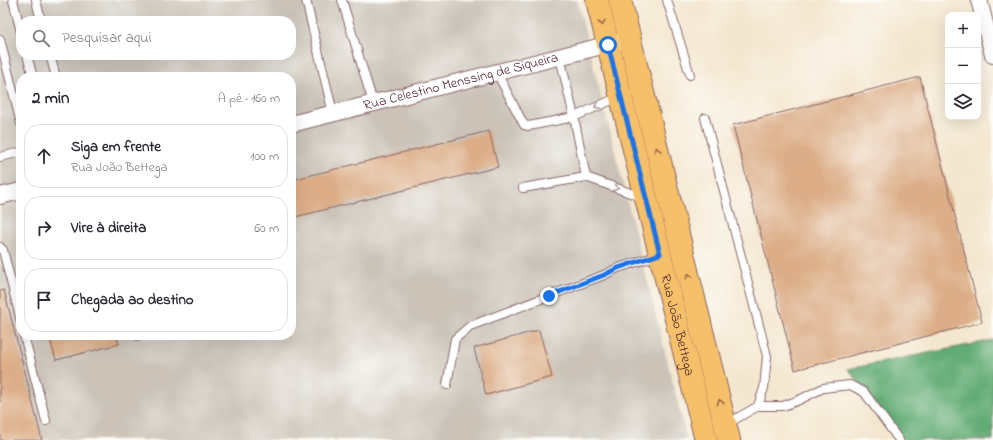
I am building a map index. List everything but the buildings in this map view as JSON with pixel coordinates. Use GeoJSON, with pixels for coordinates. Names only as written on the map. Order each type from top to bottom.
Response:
{"type":"FeatureCollection","features":[{"type":"Feature","properties":{"kind":"main road","name":"Rua João Bettega"},"geometry":{"type":"LineString","coordinates":[[597,0],[706,440]]}},
{"type":"Feature","properties":{"kind":"main road","name":"Rua João Bettega"},"geometry":{"type":"LineString","coordinates":[[620,0],[727,433]]}},
{"type":"Feature","properties":{"kind":"street"},"geometry":{"type":"LineString","coordinates":[[979,0],[993,55]]}},
{"type":"Feature","properties":{"kind":"street","name":"Rua Celestino Menssing de Siqueira"},"geometry":{"type":"LineString","coordinates":[[296,123],[630,39]]}},
{"type":"Feature","properties":{"kind":"street"},"geometry":{"type":"LineString","coordinates":[[0,196],[16,192]]}},
{"type":"Feature","properties":{"kind":"lane"},"geometry":{"type":"LineString","coordinates":[[13,0],[17,16]]}},
{"type":"Feature","properties":{"kind":"lane"},"geometry":{"type":"LineString","coordinates":[[36,0],[40,16]]}},
{"type":"Feature","properties":{"kind":"lane"},"geometry":{"type":"LineString","coordinates":[[306,0],[333,113]]}},
{"type":"Feature","properties":{"kind":"lane"},"geometry":{"type":"LineString","coordinates":[[342,0],[373,103]]}},
{"type":"Feature","properties":{"kind":"lane"},"geometry":{"type":"LineString","coordinates":[[667,0],[690,75]]}},
{"type":"Feature","properties":{"kind":"lane"},"geometry":{"type":"LineString","coordinates":[[0,39],[16,104]]}},
{"type":"Feature","properties":{"kind":"lane"},"geometry":{"type":"LineString","coordinates":[[560,57],[586,178]]}},
{"type":"Feature","properties":{"kind":"lane"},"geometry":{"type":"LineString","coordinates":[[28,60],[32,72]]}},
{"type":"Feature","properties":{"kind":"lane"},"geometry":{"type":"LineString","coordinates":[[51,60],[55,72]]}},
{"type":"Feature","properties":{"kind":"lane"},"geometry":{"type":"LineString","coordinates":[[497,73],[524,125],[529,126],[574,117],[621,96]]}},
{"type":"Feature","properties":{"kind":"lane"},"geometry":{"type":"LineString","coordinates":[[705,118],[767,356],[764,388],[758,406],[727,433]]}},
{"type":"Feature","properties":{"kind":"lane"},"geometry":{"type":"LineString","coordinates":[[0,157],[16,153]]}},
{"type":"Feature","properties":{"kind":"lane"},"geometry":{"type":"LineString","coordinates":[[523,188],[586,178],[646,199]]}},
{"type":"Feature","properties":{"kind":"lane"},"geometry":{"type":"LineString","coordinates":[[0,247],[3,250],[16,301]]}},
{"type":"Feature","properties":{"kind":"lane"},"geometry":{"type":"LineString","coordinates":[[447,385],[455,339],[470,326],[604,275],[618,268],[660,254]]}},
{"type":"Feature","properties":{"kind":"lane"},"geometry":{"type":"LineString","coordinates":[[25,340],[46,421]]}},
{"type":"Feature","properties":{"kind":"lane"},"geometry":{"type":"LineString","coordinates":[[758,406],[783,406],[799,400],[822,388],[850,385],[864,392],[899,440]]}},
{"type":"Feature","properties":{"kind":"shaded area"},"geometry":{"type":"Polygon","coordinates":[[[0,0],[577,0],[687,440],[0,440],[0,0]]]}},
{"type":"Feature","properties":{"kind":"green space"},"geometry":{"type":"Polygon","coordinates":[[[993,340],[993,440],[904,440],[848,369],[993,340]]]}},
{"type":"Feature","properties":{"kind":"route"},"geometry":{"type":"LineString","coordinates":[[549,296],[604,275],[618,268],[660,254],[608,45]]}}]}
